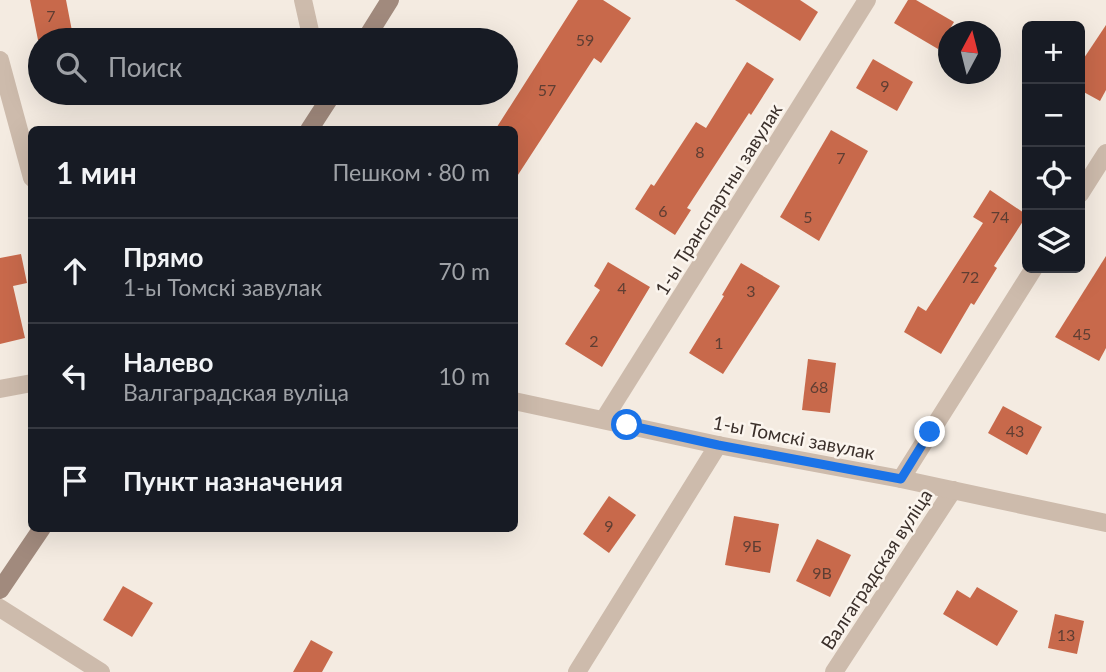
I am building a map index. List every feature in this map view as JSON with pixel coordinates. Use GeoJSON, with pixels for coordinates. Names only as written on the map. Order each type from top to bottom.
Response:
{"type":"FeatureCollection","features":[{"type":"Feature","properties":{"kind":"main road"},"geometry":{"type":"LineString","coordinates":[[372,28],[390,0]]}},
{"type":"Feature","properties":{"kind":"main road"},"geometry":{"type":"LineString","coordinates":[[311,126],[323,105]]}},
{"type":"Feature","properties":{"kind":"main road"},"geometry":{"type":"LineString","coordinates":[[0,590],[39,532]]}},
{"type":"Feature","properties":{"kind":"street"},"geometry":{"type":"LineString","coordinates":[[303,0],[309,28]]}},
{"type":"Feature","properties":{"kind":"street","name":"1-ы Транспартны завулак"},"geometry":{"type":"LineString","coordinates":[[604,419],[867,0]]}},
{"type":"Feature","properties":{"kind":"street"},"geometry":{"type":"LineString","coordinates":[[0,60],[28,163]]}},
{"type":"Feature","properties":{"kind":"street"},"geometry":{"type":"LineString","coordinates":[[1085,186],[1106,153]]}},
{"type":"Feature","properties":{"kind":"street","name":"Валгаградская вуліца"},"geometry":{"type":"LineString","coordinates":[[901,479],[1031,273]]}},
{"type":"Feature","properties":{"kind":"street"},"geometry":{"type":"LineString","coordinates":[[0,389],[28,384]]}},
{"type":"Feature","properties":{"kind":"street","name":"1-ы Томскі завулак"},"geometry":{"type":"LineString","coordinates":[[518,402],[1106,523]]}},
{"type":"Feature","properties":{"kind":"street"},"geometry":{"type":"LineString","coordinates":[[576,672],[718,445]]}},
{"type":"Feature","properties":{"kind":"street","name":"Валгаградская вуліца"},"geometry":{"type":"LineString","coordinates":[[834,672],[953,490]]}},
{"type":"Feature","properties":{"kind":"street"},"geometry":{"type":"LineString","coordinates":[[0,608],[101,672]]}},
{"type":"Feature","properties":{"kind":"building"},"geometry":{"type":"Polygon","coordinates":[[[30,0],[66,0],[71,28],[36,28],[30,0]]]}},
{"type":"Feature","properties":{"kind":"building"},"geometry":{"type":"Polygon","coordinates":[[[578,0],[603,0],[631,18],[601,63],[594,58],[518,175],[518,126],[498,126],[511,105],[518,105],[518,94],[578,0]]]}},
{"type":"Feature","properties":{"kind":"building"},"geometry":{"type":"Polygon","coordinates":[[[735,0],[800,0],[818,12],[800,41],[735,0]]]}},
{"type":"Feature","properties":{"kind":"building"},"geometry":{"type":"Polygon","coordinates":[[[908,0],[916,0],[952,21],[938,21],[938,49],[894,23],[908,0]]]}},
{"type":"Feature","properties":{"kind":"building"},"geometry":{"type":"Polygon","coordinates":[[[1106,25],[1106,90],[1100,101],[1085,93],[1085,56],[1106,25]]]}},
{"type":"Feature","properties":{"kind":"building"},"geometry":{"type":"Polygon","coordinates":[[[873,59],[913,82],[897,111],[856,88],[873,59]]]}},
{"type":"Feature","properties":{"kind":"building"},"geometry":{"type":"Polygon","coordinates":[[[747,62],[774,79],[687,208],[691,210],[675,235],[635,209],[651,184],[654,186],[696,122],[706,128],[747,62]]]}},
{"type":"Feature","properties":{"kind":"building"},"geometry":{"type":"Polygon","coordinates":[[[831,130],[868,151],[819,241],[780,217],[831,130]]]}},
{"type":"Feature","properties":{"kind":"building"},"geometry":{"type":"Polygon","coordinates":[[[990,190],[1022,212],[1022,223],[994,266],[997,268],[974,305],[971,303],[941,354],[904,332],[918,306],[926,311],[983,223],[973,217],[990,190]]]}},
{"type":"Feature","properties":{"kind":"building"},"geometry":{"type":"Polygon","coordinates":[[[21,254],[27,283],[13,286],[25,338],[0,344],[0,258],[21,254]]]}},
{"type":"Feature","properties":{"kind":"building"},"geometry":{"type":"Polygon","coordinates":[[[1106,256],[1106,348],[1099,361],[1055,337],[1106,256]]]}},
{"type":"Feature","properties":{"kind":"building"},"geometry":{"type":"Polygon","coordinates":[[[608,262],[650,287],[602,367],[565,344],[600,290],[594,286],[608,262]]]}},
{"type":"Feature","properties":{"kind":"building"},"geometry":{"type":"Polygon","coordinates":[[[741,263],[780,286],[723,374],[689,353],[741,263]]]}},
{"type":"Feature","properties":{"kind":"building"},"geometry":{"type":"Polygon","coordinates":[[[808,359],[836,363],[830,413],[802,410],[808,359]]]}},
{"type":"Feature","properties":{"kind":"building"},"geometry":{"type":"Polygon","coordinates":[[[1003,406],[1042,427],[1027,455],[988,433],[1003,406]]]}},
{"type":"Feature","properties":{"kind":"building"},"geometry":{"type":"Polygon","coordinates":[[[609,496],[636,515],[609,553],[583,534],[609,496]]]}},
{"type":"Feature","properties":{"kind":"building"},"geometry":{"type":"Polygon","coordinates":[[[734,516],[779,524],[770,573],[725,565],[734,516]]]}},
{"type":"Feature","properties":{"kind":"building"},"geometry":{"type":"Polygon","coordinates":[[[817,539],[851,555],[830,597],[796,581],[817,539]]]}},
{"type":"Feature","properties":{"kind":"building"},"geometry":{"type":"Polygon","coordinates":[[[123,586],[153,603],[132,637],[103,620],[123,586]]]}},
{"type":"Feature","properties":{"kind":"building"},"geometry":{"type":"Polygon","coordinates":[[[977,587],[1018,611],[997,646],[943,614],[957,590],[970,598],[977,587]]]}},
{"type":"Feature","properties":{"kind":"building"},"geometry":{"type":"Polygon","coordinates":[[[1055,614],[1084,621],[1077,654],[1048,648],[1055,614]]]}},
{"type":"Feature","properties":{"kind":"building"},"geometry":{"type":"Polygon","coordinates":[[[311,640],[333,652],[322,672],[293,672],[311,640]]]}},
{"type":"Feature","properties":{"kind":"route"},"geometry":{"type":"LineString","coordinates":[[627,425],[901,479],[930,432]]}}]}
